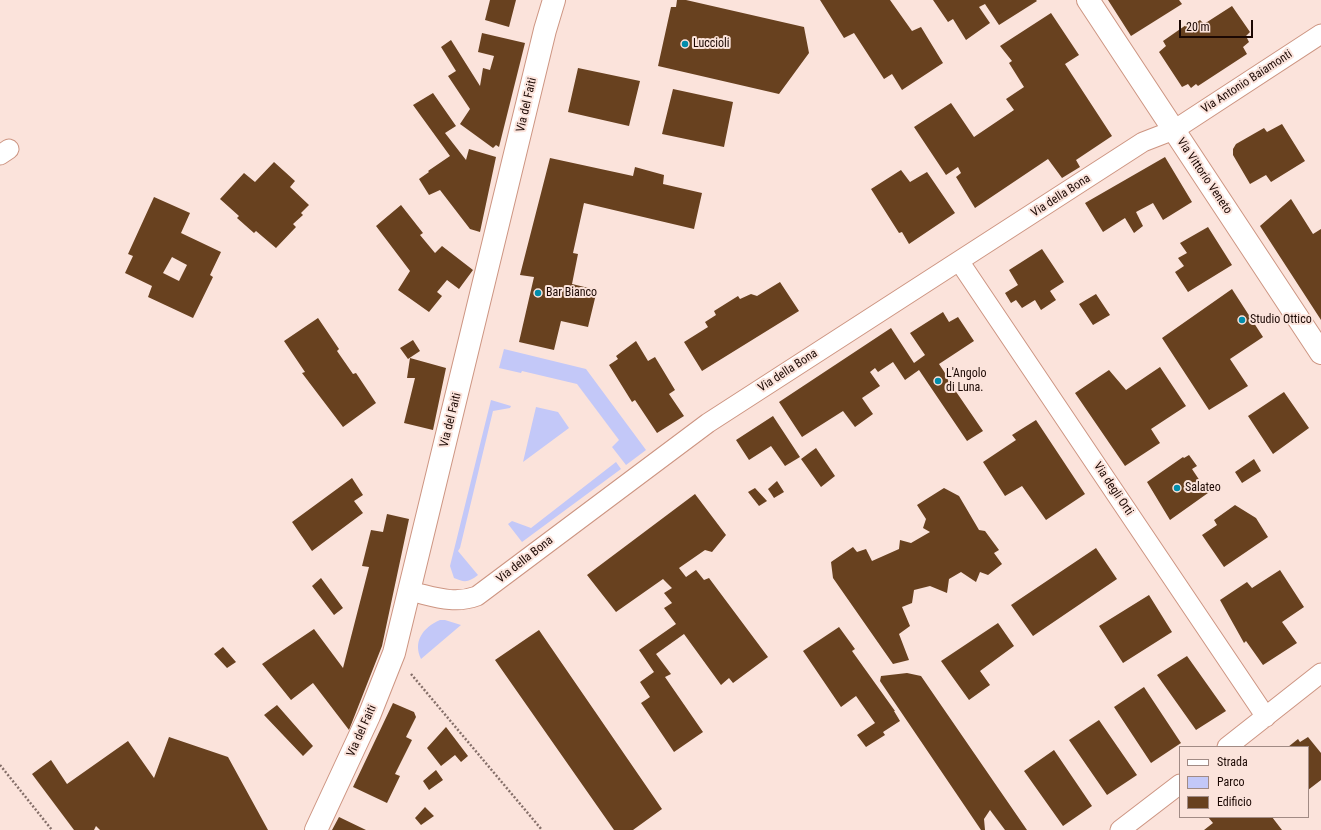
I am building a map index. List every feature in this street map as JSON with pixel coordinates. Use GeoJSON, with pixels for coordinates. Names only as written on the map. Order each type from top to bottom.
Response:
{"type":"FeatureCollection","features":[{"type":"Feature","properties":{"kind":"street","name":"Via del Faiti"},"geometry":{"type":"LineString","coordinates":[[316,830],[369,716],[394,653],[545,30],[554,0]]}},
{"type":"Feature","properties":{"kind":"street","name":"Via Vittorio Veneto"},"geometry":{"type":"LineString","coordinates":[[1088,0],[1321,353]]}},
{"type":"Feature","properties":{"kind":"street","name":"Via Antonio Baiamonti"},"geometry":{"type":"LineString","coordinates":[[1174,130],[1321,34]]}},
{"type":"Feature","properties":{"kind":"street","name":"Via della Bona"},"geometry":{"type":"LineString","coordinates":[[409,591],[456,601],[464,601],[478,596],[708,423],[1143,142],[1174,130]]}},
{"type":"Feature","properties":{"kind":"street","name":"Via degli Orti"},"geometry":{"type":"LineString","coordinates":[[959,261],[1266,717]]}},
{"type":"Feature","properties":{"kind":"street"},"geometry":{"type":"LineString","coordinates":[[1228,746],[1321,673]]}},
{"type":"Feature","properties":{"kind":"street"},"geometry":{"type":"LineString","coordinates":[[1120,830],[1179,785]]}},
{"type":"Feature","properties":{"kind":"path"},"geometry":{"type":"LineString","coordinates":[[394,653],[542,830]]}},
{"type":"Feature","properties":{"kind":"path"},"geometry":{"type":"LineString","coordinates":[[0,765],[52,830]]}},
{"type":"Feature","properties":{"kind":"green space"},"geometry":{"type":"Polygon","coordinates":[[[504,349],[586,369],[646,450],[626,465],[612,447],[619,440],[577,384],[522,371],[521,373],[499,368],[504,349]]]}},
{"type":"Feature","properties":{"kind":"green space"},"geometry":{"type":"Polygon","coordinates":[[[491,400],[511,406],[510,408],[493,411],[460,548],[458,551],[478,575],[472,579],[461,581],[454,578],[450,566],[491,400]]]}},
{"type":"Feature","properties":{"kind":"green space"},"geometry":{"type":"Polygon","coordinates":[[[536,407],[558,412],[569,428],[523,462],[536,407]]]}},
{"type":"Feature","properties":{"kind":"green space"},"geometry":{"type":"Polygon","coordinates":[[[616,462],[621,469],[522,542],[508,524],[512,521],[531,528],[616,462]]]}},
{"type":"Feature","properties":{"kind":"green space"},"geometry":{"type":"Polygon","coordinates":[[[440,620],[461,625],[421,659],[418,647],[421,636],[428,627],[440,620]]]}},
{"type":"Feature","properties":{"kind":"building"},"geometry":{"type":"Polygon","coordinates":[[[490,0],[516,0],[509,27],[485,20],[490,0]]]}},
{"type":"Feature","properties":{"kind":"building"},"geometry":{"type":"Polygon","coordinates":[[[677,0],[686,0],[804,27],[809,53],[779,94],[658,66],[671,7],[676,7],[677,0]]]}},
{"type":"Feature","properties":{"kind":"building"},"geometry":{"type":"Polygon","coordinates":[[[820,0],[890,0],[912,31],[921,27],[943,63],[902,90],[892,74],[884,79],[854,33],[844,38],[820,0]]]}},
{"type":"Feature","properties":{"kind":"building"},"geometry":{"type":"Polygon","coordinates":[[[933,0],[1037,1],[999,25],[985,4],[979,7],[990,23],[966,40],[953,19],[948,22],[933,0]]]}},
{"type":"Feature","properties":{"kind":"building"},"geometry":{"type":"Polygon","coordinates":[[[1108,0],[1179,0],[1182,4],[1131,36],[1108,0]]]}},
{"type":"Feature","properties":{"kind":"building"},"geometry":{"type":"Polygon","coordinates":[[[1232,6],[1250,32],[1246,36],[1249,42],[1243,47],[1247,54],[1198,86],[1196,84],[1191,88],[1188,84],[1182,87],[1159,52],[1166,46],[1163,41],[1186,25],[1188,29],[1200,20],[1204,24],[1232,6]]]}},
{"type":"Feature","properties":{"kind":"building"},"geometry":{"type":"Polygon","coordinates":[[[1051,13],[1079,55],[1065,64],[1112,136],[1076,160],[1080,167],[1062,178],[1048,159],[975,208],[956,177],[961,173],[958,167],[946,175],[914,127],[951,103],[974,137],[1014,110],[1006,99],[1024,87],[1009,63],[1012,61],[1000,46],[1051,13]]]}},
{"type":"Feature","properties":{"kind":"building"},"geometry":{"type":"Polygon","coordinates":[[[482,33],[525,43],[499,147],[496,145],[493,148],[460,124],[470,109],[448,76],[456,71],[441,47],[451,40],[480,86],[483,68],[490,70],[494,56],[478,52],[482,33]]]}},
{"type":"Feature","properties":{"kind":"building"},"geometry":{"type":"Polygon","coordinates":[[[578,68],[640,81],[629,126],[568,112],[578,68]]]}},
{"type":"Feature","properties":{"kind":"building"},"geometry":{"type":"Polygon","coordinates":[[[673,89],[733,102],[724,147],[662,134],[673,89]]]}},
{"type":"Feature","properties":{"kind":"building"},"geometry":{"type":"Polygon","coordinates":[[[433,93],[456,126],[445,133],[466,160],[469,149],[496,157],[480,232],[470,229],[440,190],[429,195],[419,179],[450,156],[413,105],[433,93]]]}},
{"type":"Feature","properties":{"kind":"building"},"geometry":{"type":"Polygon","coordinates":[[[1282,124],[1305,161],[1271,182],[1266,175],[1250,184],[1233,155],[1233,149],[1236,144],[1264,128],[1267,132],[1282,124]]]}},
{"type":"Feature","properties":{"kind":"building"},"geometry":{"type":"Polygon","coordinates":[[[1165,157],[1192,202],[1163,220],[1153,203],[1136,212],[1143,226],[1134,233],[1125,218],[1103,232],[1085,203],[1165,157]]]}},
{"type":"Feature","properties":{"kind":"building"},"geometry":{"type":"Polygon","coordinates":[[[550,158],[633,176],[635,167],[664,175],[663,184],[702,193],[694,229],[584,203],[573,253],[578,254],[572,284],[597,290],[588,327],[561,321],[554,350],[519,342],[534,277],[520,275],[550,158]]]}},
{"type":"Feature","properties":{"kind":"building"},"geometry":{"type":"Polygon","coordinates":[[[274,162],[295,181],[290,187],[309,205],[301,213],[303,215],[293,224],[296,227],[276,248],[256,231],[254,233],[237,218],[239,216],[220,199],[244,173],[255,182],[274,162]]]}},
{"type":"Feature","properties":{"kind":"building"},"geometry":{"type":"Polygon","coordinates":[[[901,170],[910,182],[927,172],[955,213],[909,244],[902,232],[899,233],[871,189],[901,170]]]}},
{"type":"Feature","properties":{"kind":"building"},"geometry":{"type":"Polygon","coordinates":[[[154,197],[190,213],[181,233],[221,252],[210,275],[213,277],[193,318],[148,297],[152,286],[125,273],[133,256],[128,254],[154,197]],[[172,257],[163,273],[179,281],[187,265],[172,257]]]}},
{"type":"Feature","properties":{"kind":"building"},"geometry":{"type":"Polygon","coordinates":[[[1291,199],[1313,234],[1321,229],[1321,320],[1260,226],[1291,199]]]}},
{"type":"Feature","properties":{"kind":"building"},"geometry":{"type":"Polygon","coordinates":[[[401,205],[423,233],[420,235],[435,253],[442,246],[473,270],[459,289],[447,280],[437,292],[442,296],[429,312],[398,290],[410,271],[376,226],[401,205]]]}},
{"type":"Feature","properties":{"kind":"building"},"geometry":{"type":"Polygon","coordinates":[[[1208,227],[1232,265],[1188,292],[1175,272],[1184,266],[1178,258],[1187,253],[1180,243],[1208,227]]]}},
{"type":"Feature","properties":{"kind":"building"},"geometry":{"type":"Polygon","coordinates":[[[1042,249],[1064,282],[1050,291],[1056,300],[1041,310],[1035,300],[1022,308],[1016,300],[1011,303],[1005,293],[1018,285],[1009,270],[1042,249]]]}},
{"type":"Feature","properties":{"kind":"building"},"geometry":{"type":"Polygon","coordinates":[[[780,282],[799,311],[702,371],[684,342],[708,327],[705,322],[716,315],[714,311],[738,296],[740,299],[751,294],[757,296],[780,282]]]}},
{"type":"Feature","properties":{"kind":"building"},"geometry":{"type":"Polygon","coordinates":[[[1232,289],[1263,337],[1230,359],[1248,386],[1209,410],[1162,338],[1232,289]]]}},
{"type":"Feature","properties":{"kind":"building"},"geometry":{"type":"Polygon","coordinates":[[[1096,294],[1110,315],[1093,325],[1079,304],[1096,294]]]}},
{"type":"Feature","properties":{"kind":"building"},"geometry":{"type":"Polygon","coordinates":[[[943,312],[949,322],[958,317],[974,341],[939,364],[947,376],[946,377],[983,431],[967,441],[919,370],[905,380],[893,362],[878,372],[875,368],[870,372],[880,386],[862,398],[873,414],[855,427],[843,411],[802,437],[779,402],[891,328],[914,363],[925,355],[910,333],[943,312]]]}},
{"type":"Feature","properties":{"kind":"building"},"geometry":{"type":"Polygon","coordinates":[[[318,318],[339,349],[337,351],[353,374],[356,373],[376,403],[343,427],[302,373],[305,372],[284,341],[318,318]]]}},
{"type":"Feature","properties":{"kind":"building"},"geometry":{"type":"Polygon","coordinates":[[[413,340],[420,351],[408,359],[400,348],[413,340]]]}},
{"type":"Feature","properties":{"kind":"building"},"geometry":{"type":"Polygon","coordinates":[[[636,341],[648,361],[655,357],[675,390],[669,394],[684,416],[657,433],[635,400],[632,402],[609,365],[618,359],[616,356],[636,341]]]}},
{"type":"Feature","properties":{"kind":"building"},"geometry":{"type":"Polygon","coordinates":[[[410,358],[446,368],[433,430],[404,423],[415,378],[407,378],[410,358]]]}},
{"type":"Feature","properties":{"kind":"building"},"geometry":{"type":"Polygon","coordinates":[[[1160,367],[1186,406],[1151,429],[1160,443],[1125,466],[1075,393],[1109,370],[1126,390],[1160,367]]]}},
{"type":"Feature","properties":{"kind":"building"},"geometry":{"type":"Polygon","coordinates":[[[1284,392],[1309,428],[1273,454],[1248,416],[1284,392]]]}},
{"type":"Feature","properties":{"kind":"building"},"geometry":{"type":"Polygon","coordinates":[[[773,416],[800,457],[785,466],[771,446],[749,460],[736,440],[773,416]]]}},
{"type":"Feature","properties":{"kind":"building"},"geometry":{"type":"Polygon","coordinates":[[[1036,420],[1085,494],[1046,520],[1022,486],[1005,496],[983,462],[1016,440],[1012,435],[1036,420]]]}},
{"type":"Feature","properties":{"kind":"building"},"geometry":{"type":"Polygon","coordinates":[[[816,448],[835,476],[821,487],[801,459],[816,448]]]}},
{"type":"Feature","properties":{"kind":"building","name":"Salateo"},"geometry":{"type":"Polygon","coordinates":[[[1189,455],[1197,466],[1192,469],[1208,493],[1170,520],[1147,482],[1183,457],[1184,458],[1189,455]]]}},
{"type":"Feature","properties":{"kind":"building"},"geometry":{"type":"Polygon","coordinates":[[[1254,459],[1261,471],[1242,483],[1235,472],[1254,459]]]}},
{"type":"Feature","properties":{"kind":"building"},"geometry":{"type":"Polygon","coordinates":[[[352,478],[363,495],[354,501],[363,513],[312,551],[292,522],[352,478]]]}},
{"type":"Feature","properties":{"kind":"building"},"geometry":{"type":"Polygon","coordinates":[[[777,481],[784,492],[774,498],[768,489],[777,481]]]}},
{"type":"Feature","properties":{"kind":"building"},"geometry":{"type":"Polygon","coordinates":[[[755,488],[767,501],[759,506],[748,492],[755,488]]]}},
{"type":"Feature","properties":{"kind":"building"},"geometry":{"type":"Polygon","coordinates":[[[944,488],[959,496],[979,530],[985,531],[999,550],[994,553],[1002,564],[988,575],[980,572],[976,582],[961,572],[949,579],[947,593],[930,586],[914,590],[912,603],[902,607],[910,626],[899,634],[909,660],[893,664],[833,578],[831,562],[853,547],[857,552],[866,549],[872,561],[899,549],[900,540],[911,543],[930,532],[923,528],[926,519],[917,505],[944,488]]]}},
{"type":"Feature","properties":{"kind":"building"},"geometry":{"type":"Polygon","coordinates":[[[695,494],[726,535],[712,552],[705,550],[679,568],[686,577],[696,570],[704,580],[709,578],[768,657],[733,683],[729,678],[721,685],[684,634],[656,654],[671,674],[665,677],[703,732],[674,752],[641,703],[650,697],[640,682],[654,672],[639,650],[676,624],[664,608],[672,603],[664,593],[672,588],[663,579],[616,612],[587,575],[695,494]]]}},
{"type":"Feature","properties":{"kind":"building"},"geometry":{"type":"Polygon","coordinates":[[[1235,505],[1256,518],[1268,537],[1224,567],[1202,535],[1217,525],[1214,520],[1235,505]]]}},
{"type":"Feature","properties":{"kind":"building"},"geometry":{"type":"Polygon","coordinates":[[[387,514],[409,519],[382,646],[349,730],[313,683],[291,700],[262,664],[314,629],[343,668],[369,567],[362,566],[371,530],[383,532],[387,514]]]}},
{"type":"Feature","properties":{"kind":"building"},"geometry":{"type":"Polygon","coordinates":[[[1096,548],[1117,579],[1033,636],[1011,605],[1096,548]]]}},
{"type":"Feature","properties":{"kind":"building"},"geometry":{"type":"Polygon","coordinates":[[[1280,570],[1304,607],[1282,622],[1297,643],[1263,665],[1246,641],[1244,643],[1220,600],[1247,582],[1252,588],[1280,570]]]}},
{"type":"Feature","properties":{"kind":"building"},"geometry":{"type":"Polygon","coordinates":[[[321,578],[343,608],[334,615],[312,586],[321,578]]]}},
{"type":"Feature","properties":{"kind":"building"},"geometry":{"type":"Polygon","coordinates":[[[1149,595],[1172,632],[1123,663],[1099,626],[1149,595]]]}},
{"type":"Feature","properties":{"kind":"building"},"geometry":{"type":"Polygon","coordinates":[[[998,623],[1014,646],[980,671],[990,685],[969,700],[941,661],[998,623]]]}},
{"type":"Feature","properties":{"kind":"building"},"geometry":{"type":"Polygon","coordinates":[[[839,627],[855,649],[852,651],[895,711],[900,721],[883,732],[885,735],[866,747],[857,735],[875,723],[856,696],[841,707],[803,651],[839,627]]]}},
{"type":"Feature","properties":{"kind":"building"},"geometry":{"type":"Polygon","coordinates":[[[539,630],[662,809],[633,830],[614,830],[495,660],[539,630]]]}},
{"type":"Feature","properties":{"kind":"building"},"geometry":{"type":"Polygon","coordinates":[[[223,647],[236,662],[227,668],[214,654],[223,647]]]}},
{"type":"Feature","properties":{"kind":"building"},"geometry":{"type":"Polygon","coordinates":[[[1187,656],[1226,711],[1196,730],[1157,675],[1187,656]]]}},
{"type":"Feature","properties":{"kind":"building"},"geometry":{"type":"Polygon","coordinates":[[[907,673],[921,676],[1027,830],[1005,830],[990,810],[984,819],[985,830],[981,830],[880,681],[881,676],[907,673]]]}},
{"type":"Feature","properties":{"kind":"building"},"geometry":{"type":"Polygon","coordinates":[[[1144,687],[1181,743],[1151,763],[1114,707],[1144,687]]]}},
{"type":"Feature","properties":{"kind":"building"},"geometry":{"type":"Polygon","coordinates":[[[393,703],[414,712],[416,717],[406,737],[412,740],[395,774],[400,776],[387,803],[353,787],[393,703]]]}},
{"type":"Feature","properties":{"kind":"building"},"geometry":{"type":"Polygon","coordinates":[[[277,705],[313,746],[303,756],[264,715],[277,705]]]}},
{"type":"Feature","properties":{"kind":"building"},"geometry":{"type":"Polygon","coordinates":[[[1099,720],[1137,775],[1107,795],[1069,740],[1099,720]]]}},
{"type":"Feature","properties":{"kind":"building"},"geometry":{"type":"Polygon","coordinates":[[[446,727],[468,756],[461,762],[455,755],[441,766],[427,748],[446,727]]]}},
{"type":"Feature","properties":{"kind":"building"},"geometry":{"type":"Polygon","coordinates":[[[169,737],[228,757],[268,830],[100,830],[96,826],[94,830],[74,830],[32,774],[51,760],[67,784],[128,741],[154,778],[169,737]]]}},
{"type":"Feature","properties":{"kind":"building"},"geometry":{"type":"Polygon","coordinates":[[[1308,737],[1321,753],[1321,780],[1309,789],[1309,746],[1289,746],[1298,739],[1300,742],[1308,737]]]}},
{"type":"Feature","properties":{"kind":"building"},"geometry":{"type":"Polygon","coordinates":[[[1054,750],[1092,806],[1063,826],[1024,771],[1054,750]]]}},
{"type":"Feature","properties":{"kind":"building"},"geometry":{"type":"Polygon","coordinates":[[[436,770],[443,780],[429,790],[423,781],[436,770]]]}},
{"type":"Feature","properties":{"kind":"building"},"geometry":{"type":"Polygon","coordinates":[[[425,807],[434,816],[421,825],[415,818],[425,807]]]}},
{"type":"Feature","properties":{"kind":"building"},"geometry":{"type":"Polygon","coordinates":[[[339,817],[366,830],[332,830],[339,817]]]}},
{"type":"Feature","properties":{"kind":"building"},"geometry":{"type":"Polygon","coordinates":[[[1209,818],[1273,818],[1282,830],[1204,830],[1213,823],[1209,818]]]}},
{"type":"Feature","properties":{"kind":"place","name":"Luccioli"},"geometry":{"type":"Point","coordinates":[685,44]}},
{"type":"Feature","properties":{"kind":"place","name":"Bar Bianco"},"geometry":{"type":"Point","coordinates":[538,293]}},
{"type":"Feature","properties":{"kind":"place","name":"Studio Ottico"},"geometry":{"type":"Point","coordinates":[1242,320]}},
{"type":"Feature","properties":{"kind":"place","name":"L'Angolo di Luna."},"geometry":{"type":"Point","coordinates":[938,381]}},
{"type":"Feature","properties":{"kind":"place","name":"Salateo"},"geometry":{"type":"Point","coordinates":[1177,488]}}]}
